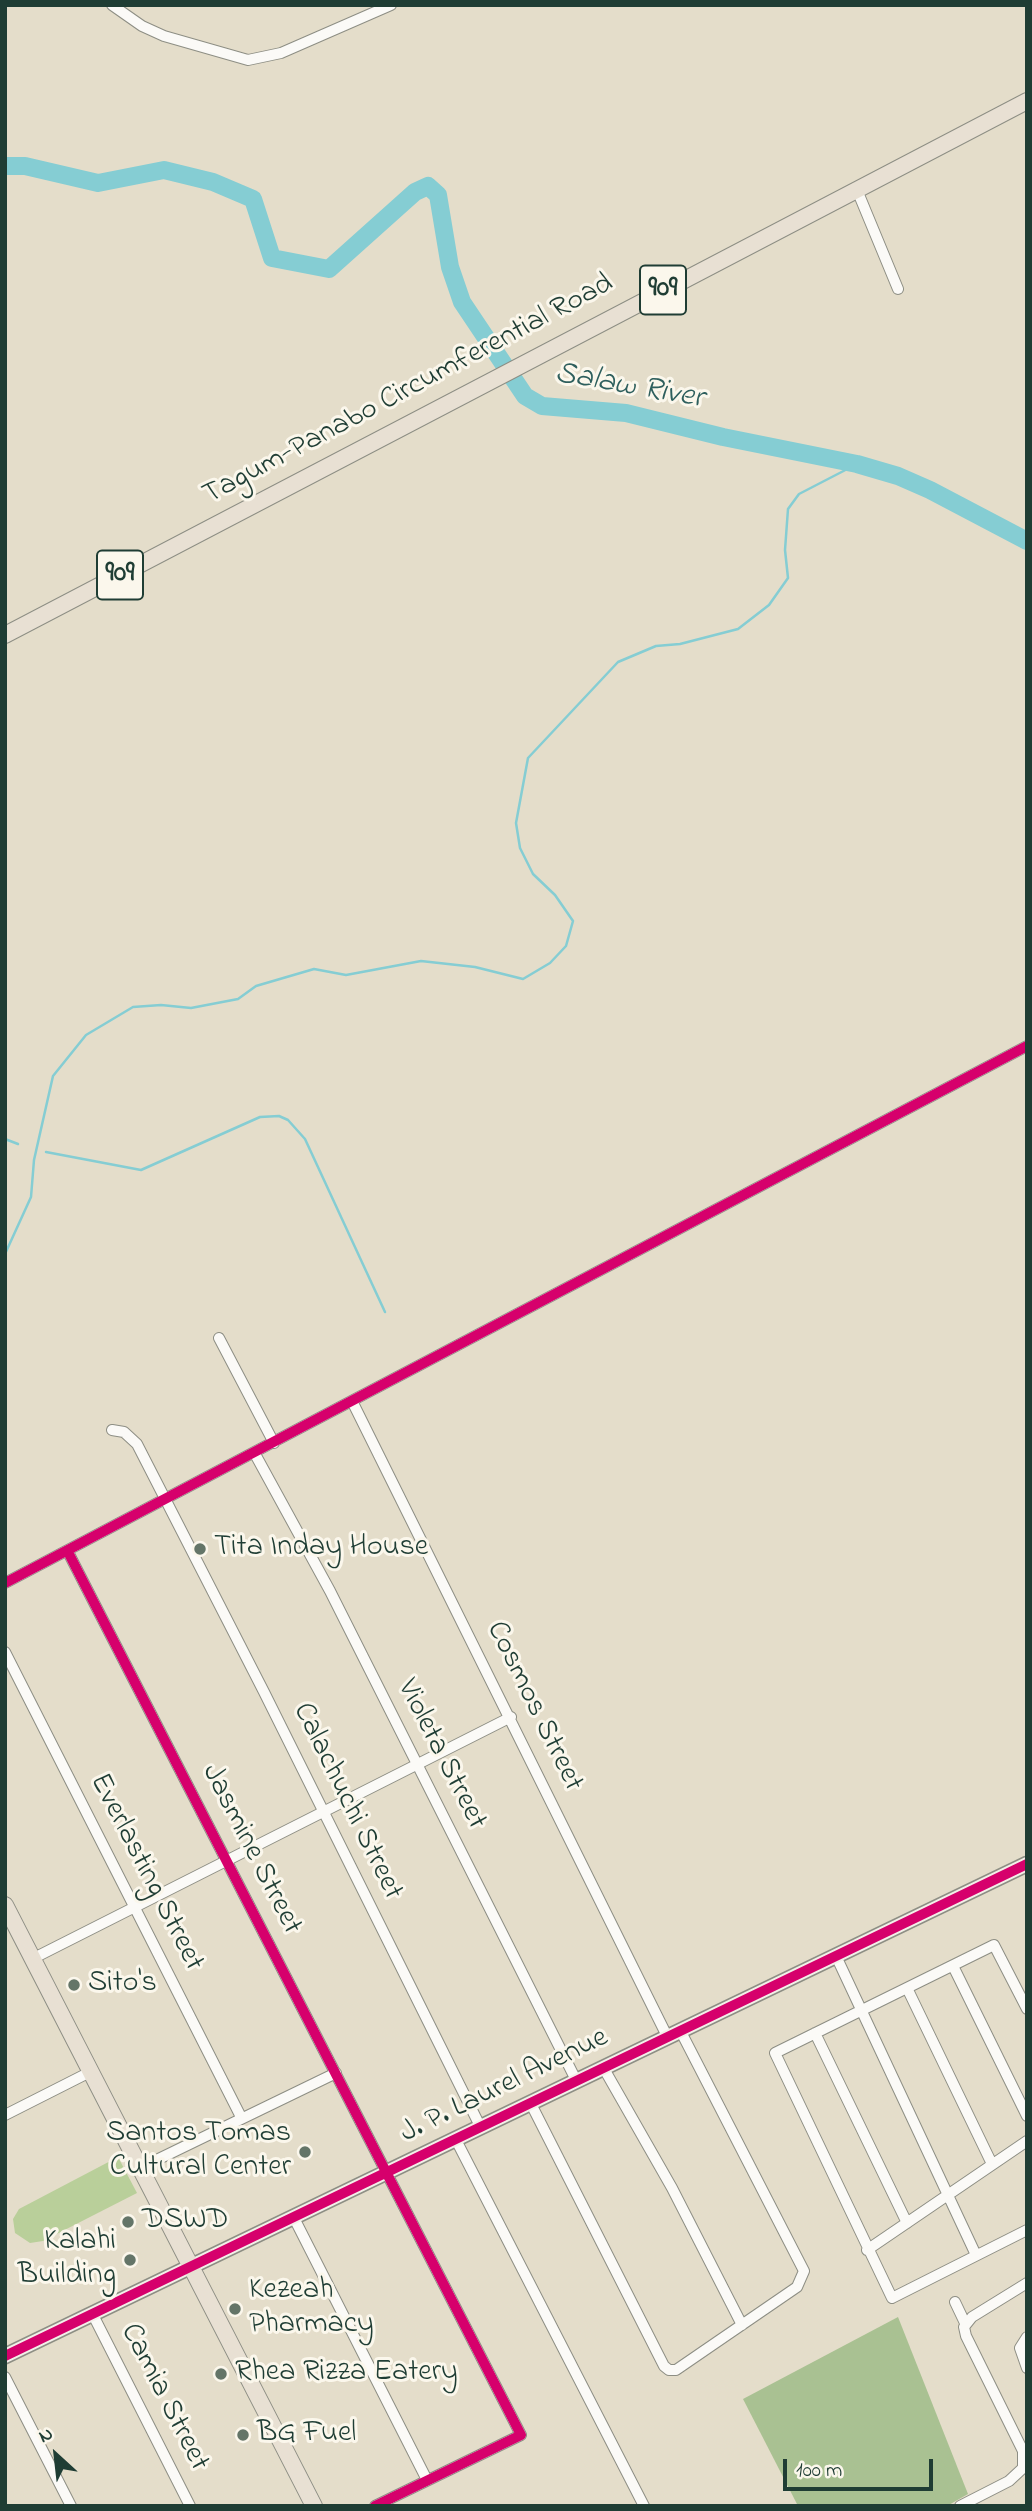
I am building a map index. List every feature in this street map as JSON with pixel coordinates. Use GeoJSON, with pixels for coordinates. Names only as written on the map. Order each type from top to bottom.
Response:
{"type":"FeatureCollection","features":[{"type":"Feature","properties":{"kind":"main road","name":"Tagum-Panabo Circumferential Road"},"geometry":{"type":"LineString","coordinates":[[5,635],[487,381],[1027,102]]}},
{"type":"Feature","properties":{"kind":"main road"},"geometry":{"type":"LineString","coordinates":[[5,1905],[314,2506]]}},
{"type":"Feature","properties":{"kind":"street"},"geometry":{"type":"LineString","coordinates":[[112,5],[142,26],[164,36],[248,60],[281,53],[391,5]]}},
{"type":"Feature","properties":{"kind":"street"},"geometry":{"type":"LineString","coordinates":[[857,190],[898,289]]}},
{"type":"Feature","properties":{"kind":"street"},"geometry":{"type":"LineString","coordinates":[[5,1583],[166,1501],[1027,1046]]}},
{"type":"Feature","properties":{"kind":"street"},"geometry":{"type":"LineString","coordinates":[[219,1338],[274,1443]]}},
{"type":"Feature","properties":{"kind":"street","name":"Cosmos Street"},"geometry":{"type":"LineString","coordinates":[[352,1401],[673,2033],[799,2255],[804,2271],[797,2287],[742,2325]]}},
{"type":"Feature","properties":{"kind":"street","name":"Calachuchi Street"},"geometry":{"type":"LineString","coordinates":[[112,1430],[124,1432],[137,1444],[480,2126]]}},
{"type":"Feature","properties":{"kind":"street","name":"Violeta Street"},"geometry":{"type":"LineString","coordinates":[[255,1454],[330,1591],[576,2080]]}},
{"type":"Feature","properties":{"kind":"street","name":"Jasmine Street"},"geometry":{"type":"LineString","coordinates":[[68,1552],[229,1860],[521,2435],[427,2480]]}},
{"type":"Feature","properties":{"kind":"street","name":"Everlasting Street"},"geometry":{"type":"LineString","coordinates":[[5,1652],[241,2117]]}},
{"type":"Feature","properties":{"kind":"street"},"geometry":{"type":"LineString","coordinates":[[32,1959],[511,1717]]}},
{"type":"Feature","properties":{"kind":"street","name":"J. P. Laurel Avenue"},"geometry":{"type":"LineString","coordinates":[[5,2356],[1027,1864]]}},
{"type":"Feature","properties":{"kind":"street"},"geometry":{"type":"LineString","coordinates":[[1027,2009],[994,1945],[775,2053],[892,2298],[1027,2230]]}},
{"type":"Feature","properties":{"kind":"street"},"geometry":{"type":"LineString","coordinates":[[836,1956],[976,2255]]}},
{"type":"Feature","properties":{"kind":"street"},"geometry":{"type":"LineString","coordinates":[[953,1966],[1027,2116]]}},
{"type":"Feature","properties":{"kind":"street"},"geometry":{"type":"LineString","coordinates":[[907,1989],[992,2164]]}},
{"type":"Feature","properties":{"kind":"street"},"geometry":{"type":"LineString","coordinates":[[815,2033],[907,2223]]}},
{"type":"Feature","properties":{"kind":"street"},"geometry":{"type":"LineString","coordinates":[[530,2102],[667,2369],[676,2370],[742,2325],[672,2188],[603,2067]]}},
{"type":"Feature","properties":{"kind":"street"},"geometry":{"type":"LineString","coordinates":[[5,2115],[90,2072]]}},
{"type":"Feature","properties":{"kind":"street"},"geometry":{"type":"LineString","coordinates":[[140,2168],[336,2073]]}},
{"type":"Feature","properties":{"kind":"street"},"geometry":{"type":"LineString","coordinates":[[455,2138],[644,2506]]}},
{"type":"Feature","properties":{"kind":"street"},"geometry":{"type":"LineString","coordinates":[[867,2250],[1027,2141]]}},
{"type":"Feature","properties":{"kind":"street"},"geometry":{"type":"LineString","coordinates":[[293,2216],[427,2480],[375,2506]]}},
{"type":"Feature","properties":{"kind":"street"},"geometry":{"type":"LineString","coordinates":[[965,2323],[1027,2283]]}},
{"type":"Feature","properties":{"kind":"street"},"geometry":{"type":"LineString","coordinates":[[955,2302],[965,2323],[965,2336],[1025,2450],[1023,2468],[1018,2474],[960,2506]]}},
{"type":"Feature","properties":{"kind":"street","name":"Camia Street"},"geometry":{"type":"LineString","coordinates":[[92,2313],[190,2506]]}},
{"type":"Feature","properties":{"kind":"street"},"geometry":{"type":"LineString","coordinates":[[1027,2337],[1020,2348],[1027,2368]]}},
{"type":"Feature","properties":{"kind":"street"},"geometry":{"type":"LineString","coordinates":[[5,2377],[71,2506]]}},
{"type":"Feature","properties":{"kind":"green space"},"geometry":{"type":"Polygon","coordinates":[[[118,2157],[137,2193],[43,2241],[30,2243],[15,2233],[13,2219],[19,2209],[118,2157]]]}},
{"type":"Feature","properties":{"kind":"green space"},"geometry":{"type":"Polygon","coordinates":[[[898,2317],[968,2494],[947,2506],[798,2506],[743,2399],[898,2317]]]}},
{"type":"Feature","properties":{"kind":"waterway","name":"Salaw River"},"geometry":{"type":"LineString","coordinates":[[5,166],[25,166],[98,183],[164,170],[213,182],[253,199],[272,258],[329,269],[415,192],[428,186],[438,195],[450,267],[462,302],[525,396],[542,406],[626,413],[723,437],[857,464],[898,476],[930,490],[1027,541]]}},
{"type":"Feature","properties":{"kind":"waterway"},"geometry":{"type":"LineString","coordinates":[[5,1254],[31,1197],[34,1160],[53,1076],[86,1035],[133,1007],[161,1005],[191,1008],[238,999],[256,986],[314,969],[346,975],[421,961],[475,967],[523,979],[550,963],[566,946],[573,921],[555,895],[533,874],[520,848],[516,823],[528,758],[618,662],[656,646],[680,644],[738,629],[769,605],[788,578],[785,550],[788,509],[799,494],[857,464]]}},
{"type":"Feature","properties":{"kind":"waterway"},"geometry":{"type":"LineString","coordinates":[[46,1152],[141,1170],[260,1117],[279,1116],[288,1120],[305,1139],[385,1312]]}},
{"type":"Feature","properties":{"kind":"waterway"},"geometry":{"type":"LineString","coordinates":[[5,1139],[18,1144]]}},
{"type":"Feature","properties":{"kind":"cycle path"},"geometry":{"type":"LineString","coordinates":[[5,1583],[1027,1046]]}},
{"type":"Feature","properties":{"kind":"cycle path"},"geometry":{"type":"LineString","coordinates":[[68,1552],[521,2435],[375,2506]]}},
{"type":"Feature","properties":{"kind":"cycle path"},"geometry":{"type":"LineString","coordinates":[[5,2356],[1027,1864]]}},
{"type":"Feature","properties":{"kind":"place","name":"Tita Inday House"},"geometry":{"type":"Point","coordinates":[200,1549]}},
{"type":"Feature","properties":{"kind":"place","name":"Sito's"},"geometry":{"type":"Point","coordinates":[74,1985]}},
{"type":"Feature","properties":{"kind":"place","name":"Santos Tomas Cultural Center"},"geometry":{"type":"Point","coordinates":[305,2152]}},
{"type":"Feature","properties":{"kind":"place","name":"DSWD"},"geometry":{"type":"Point","coordinates":[128,2222]}},
{"type":"Feature","properties":{"kind":"place","name":"Kalahi Building"},"geometry":{"type":"Point","coordinates":[130,2260]}},
{"type":"Feature","properties":{"kind":"place","name":"Kezeah Pharmacy"},"geometry":{"type":"Point","coordinates":[235,2309]}},
{"type":"Feature","properties":{"kind":"place","name":"Rhea Rizza Eatery"},"geometry":{"type":"Point","coordinates":[221,2374]}},
{"type":"Feature","properties":{"kind":"place","name":"BG Fuel"},"geometry":{"type":"Point","coordinates":[243,2435]}}]}
